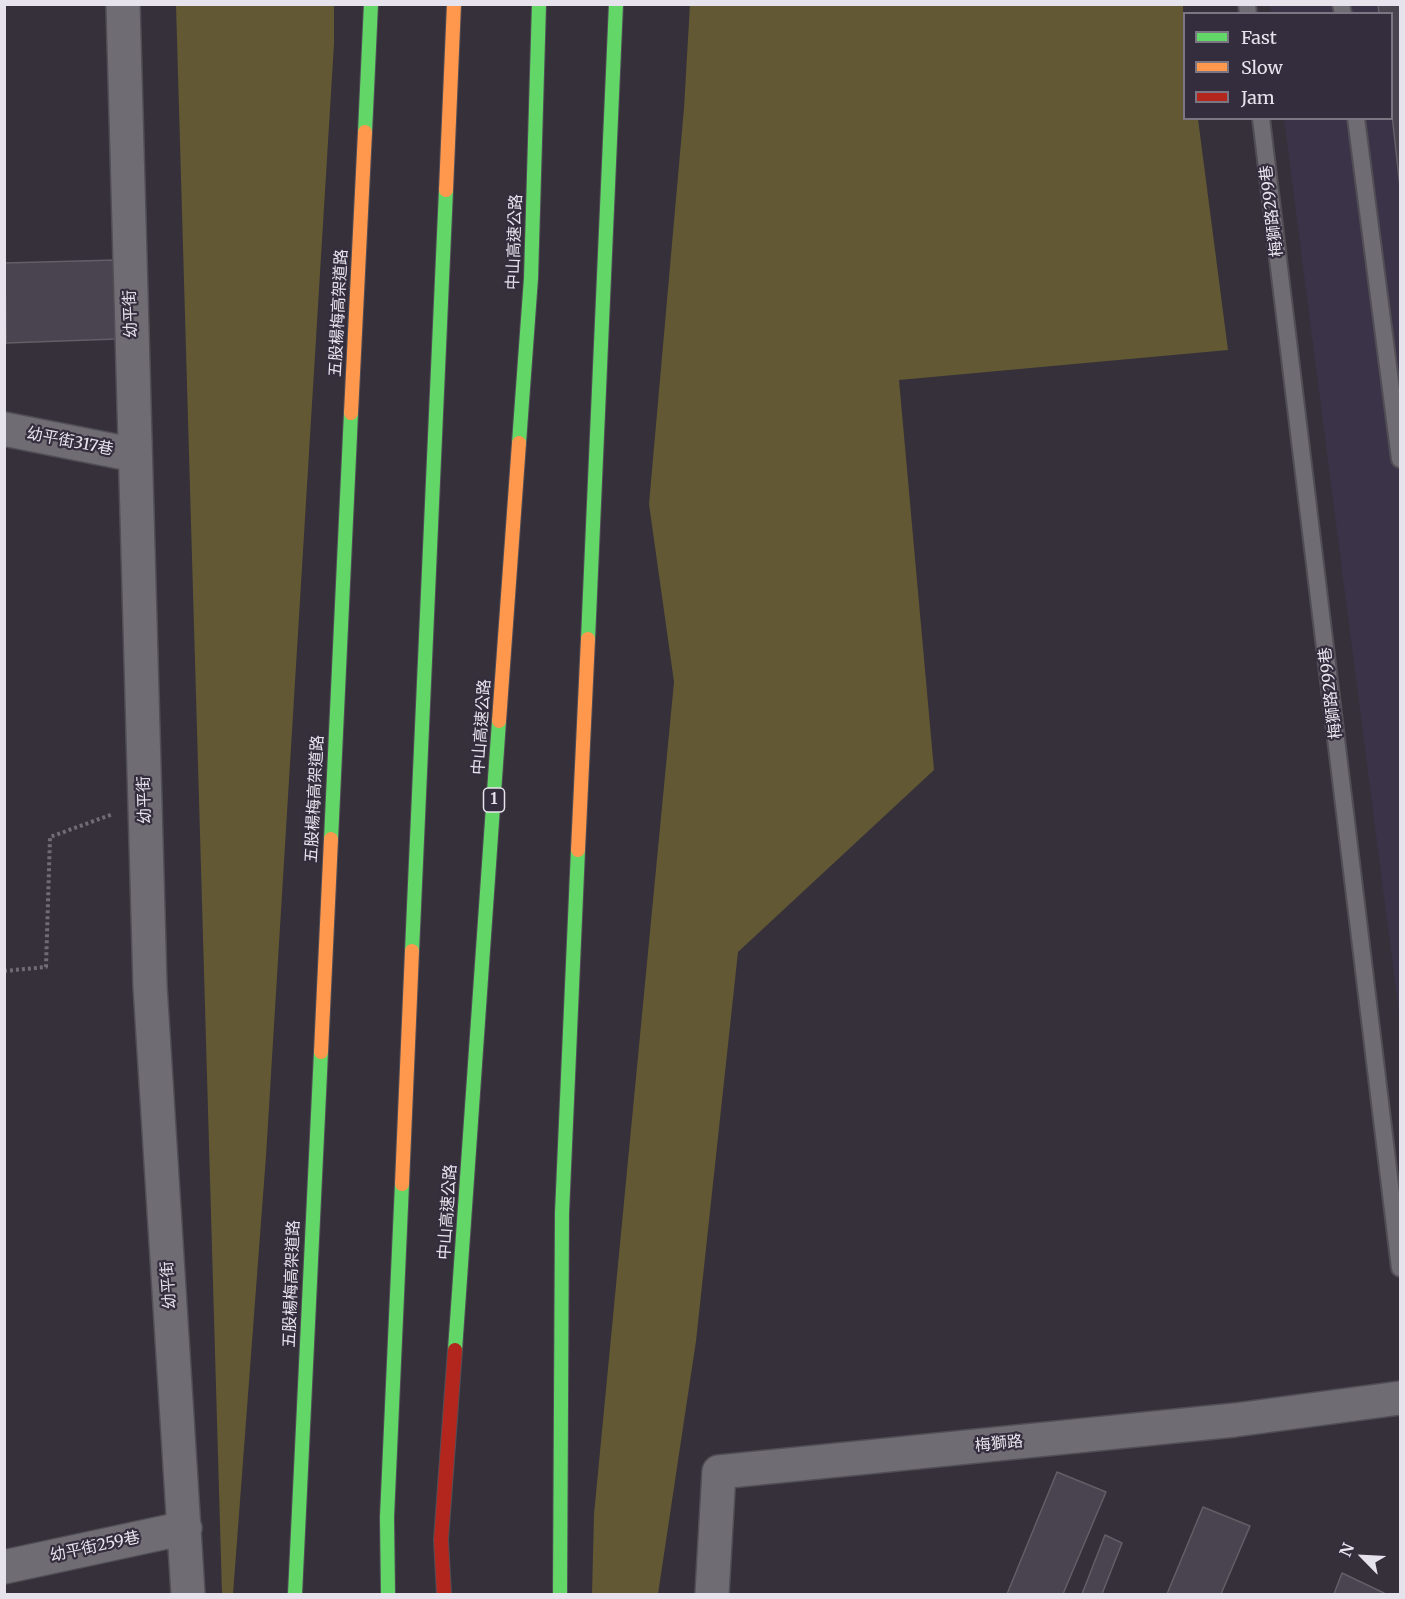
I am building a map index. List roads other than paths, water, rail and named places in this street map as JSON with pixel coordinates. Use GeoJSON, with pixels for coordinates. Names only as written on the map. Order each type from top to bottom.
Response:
{"type":"FeatureCollection","features":[{"type":"Feature","properties":{"kind":"highway","name":"五股楊梅高架道路"},"geometry":{"type":"LineString","coordinates":[[295,1594],[371,4]]}},
{"type":"Feature","properties":{"kind":"highway"},"geometry":{"type":"LineString","coordinates":[[388,1594],[388,1505],[454,4]]}},
{"type":"Feature","properties":{"kind":"highway","name":"中山高速公路"},"geometry":{"type":"LineString","coordinates":[[444,1594],[441,1540],[531,278],[538,4]]}},
{"type":"Feature","properties":{"kind":"highway"},"geometry":{"type":"LineString","coordinates":[[560,1594],[562,1214],[616,4]]}},
{"type":"Feature","properties":{"kind":"street","name":"幼平街"},"geometry":{"type":"LineString","coordinates":[[123,4],[150,986],[188,1594]]}},
{"type":"Feature","properties":{"kind":"street","name":"幼平街317巷"},"geometry":{"type":"LineString","coordinates":[[4,429],[135,455]]}},
{"type":"Feature","properties":{"kind":"street","name":"梅獅路"},"geometry":{"type":"LineString","coordinates":[[712,1594],[719,1472],[1235,1420],[1401,1398]]}},
{"type":"Feature","properties":{"kind":"street","name":"幼平街259巷"},"geometry":{"type":"LineString","coordinates":[[4,1567],[185,1528]]}},
{"type":"Feature","properties":{"kind":"lane","name":"梅獅路299巷"},"geometry":{"type":"LineString","coordinates":[[1261,120],[1401,1268]]}},
{"type":"Feature","properties":{"kind":"lane"},"geometry":{"type":"LineString","coordinates":[[1356,120],[1401,459]]}}]}
